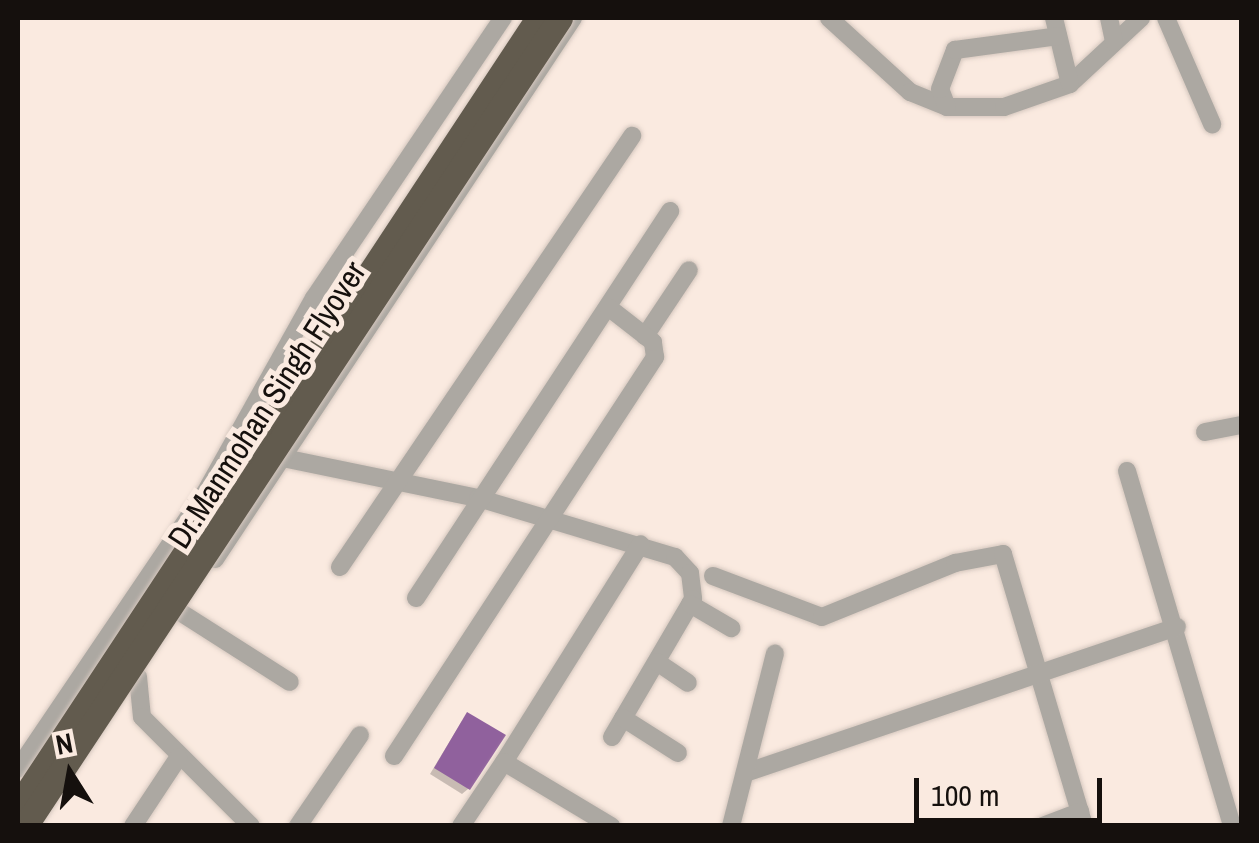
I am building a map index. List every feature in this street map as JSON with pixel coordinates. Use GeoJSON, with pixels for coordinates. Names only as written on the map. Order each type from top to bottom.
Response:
{"type":"FeatureCollection","features":[{"type":"Feature","properties":{"kind":"highway","name":"Dr.Manmohan Singh Flyover"},"geometry":{"type":"LineString","coordinates":[[18,806],[538,18]]}},
{"type":"Feature","properties":{"kind":"highway","name":"Dr.Manmohan Singh Flyover"},"geometry":{"type":"LineString","coordinates":[[25,826],[560,18]]}},
{"type":"Feature","properties":{"kind":"street"},"geometry":{"type":"LineString","coordinates":[[18,769],[231,444],[314,298],[503,18]]}},
{"type":"Feature","properties":{"kind":"street"},"geometry":{"type":"LineString","coordinates":[[36,826],[288,460],[573,18]]}},
{"type":"Feature","properties":{"kind":"street"},"geometry":{"type":"LineString","coordinates":[[830,18],[910,92],[948,107],[1004,107],[1070,84],[1141,18]]}},
{"type":"Feature","properties":{"kind":"street"},"geometry":{"type":"LineString","coordinates":[[1109,18],[1114,42]]}},
{"type":"Feature","properties":{"kind":"street"},"geometry":{"type":"LineString","coordinates":[[1166,18],[1212,124]]}},
{"type":"Feature","properties":{"kind":"street"},"geometry":{"type":"LineString","coordinates":[[948,107],[940,89],[955,50],[1056,27],[1070,84]]}},
{"type":"Feature","properties":{"kind":"street"},"geometry":{"type":"LineString","coordinates":[[340,567],[632,136]]}},
{"type":"Feature","properties":{"kind":"street"},"geometry":{"type":"LineString","coordinates":[[416,598],[478,498],[670,211]]}},
{"type":"Feature","properties":{"kind":"street"},"geometry":{"type":"LineString","coordinates":[[645,336],[689,270]]}},
{"type":"Feature","properties":{"kind":"street"},"geometry":{"type":"LineString","coordinates":[[394,756],[541,520],[655,356],[645,336],[608,307]]}},
{"type":"Feature","properties":{"kind":"street"},"geometry":{"type":"LineString","coordinates":[[1206,432],[1242,425]]}},
{"type":"Feature","properties":{"kind":"street"},"geometry":{"type":"LineString","coordinates":[[231,444],[288,460],[478,498],[541,520],[641,544],[690,573],[690,604],[612,738]]}},
{"type":"Feature","properties":{"kind":"street"},"geometry":{"type":"LineString","coordinates":[[1127,472],[1177,627],[1232,826]]}},
{"type":"Feature","properties":{"kind":"street"},"geometry":{"type":"LineString","coordinates":[[461,826],[641,544]]}},
{"type":"Feature","properties":{"kind":"street"},"geometry":{"type":"LineString","coordinates":[[713,576],[822,616],[955,563],[1003,554],[1082,819],[1042,826]]}},
{"type":"Feature","properties":{"kind":"street"},"geometry":{"type":"LineString","coordinates":[[690,604],[731,628]]}},
{"type":"Feature","properties":{"kind":"street"},"geometry":{"type":"LineString","coordinates":[[180,612],[290,682]]}},
{"type":"Feature","properties":{"kind":"street"},"geometry":{"type":"LineString","coordinates":[[745,773],[1041,678],[1177,627]]}},
{"type":"Feature","properties":{"kind":"street"},"geometry":{"type":"LineString","coordinates":[[99,650],[138,677],[142,717],[178,758],[251,826]]}},
{"type":"Feature","properties":{"kind":"street"},"geometry":{"type":"LineString","coordinates":[[731,826],[776,654]]}},
{"type":"Feature","properties":{"kind":"street"},"geometry":{"type":"LineString","coordinates":[[657,662],[688,683]]}},
{"type":"Feature","properties":{"kind":"street"},"geometry":{"type":"LineString","coordinates":[[623,718],[678,753]]}},
{"type":"Feature","properties":{"kind":"street"},"geometry":{"type":"LineString","coordinates":[[298,826],[360,736]]}},
{"type":"Feature","properties":{"kind":"street"},"geometry":{"type":"LineString","coordinates":[[133,826],[178,758]]}},
{"type":"Feature","properties":{"kind":"street"},"geometry":{"type":"LineString","coordinates":[[504,762],[611,826]]}},
{"type":"Feature","properties":{"kind":"building"},"geometry":{"type":"Polygon","coordinates":[[[467,712],[506,735],[470,790],[434,768],[467,712]]]}}]}
